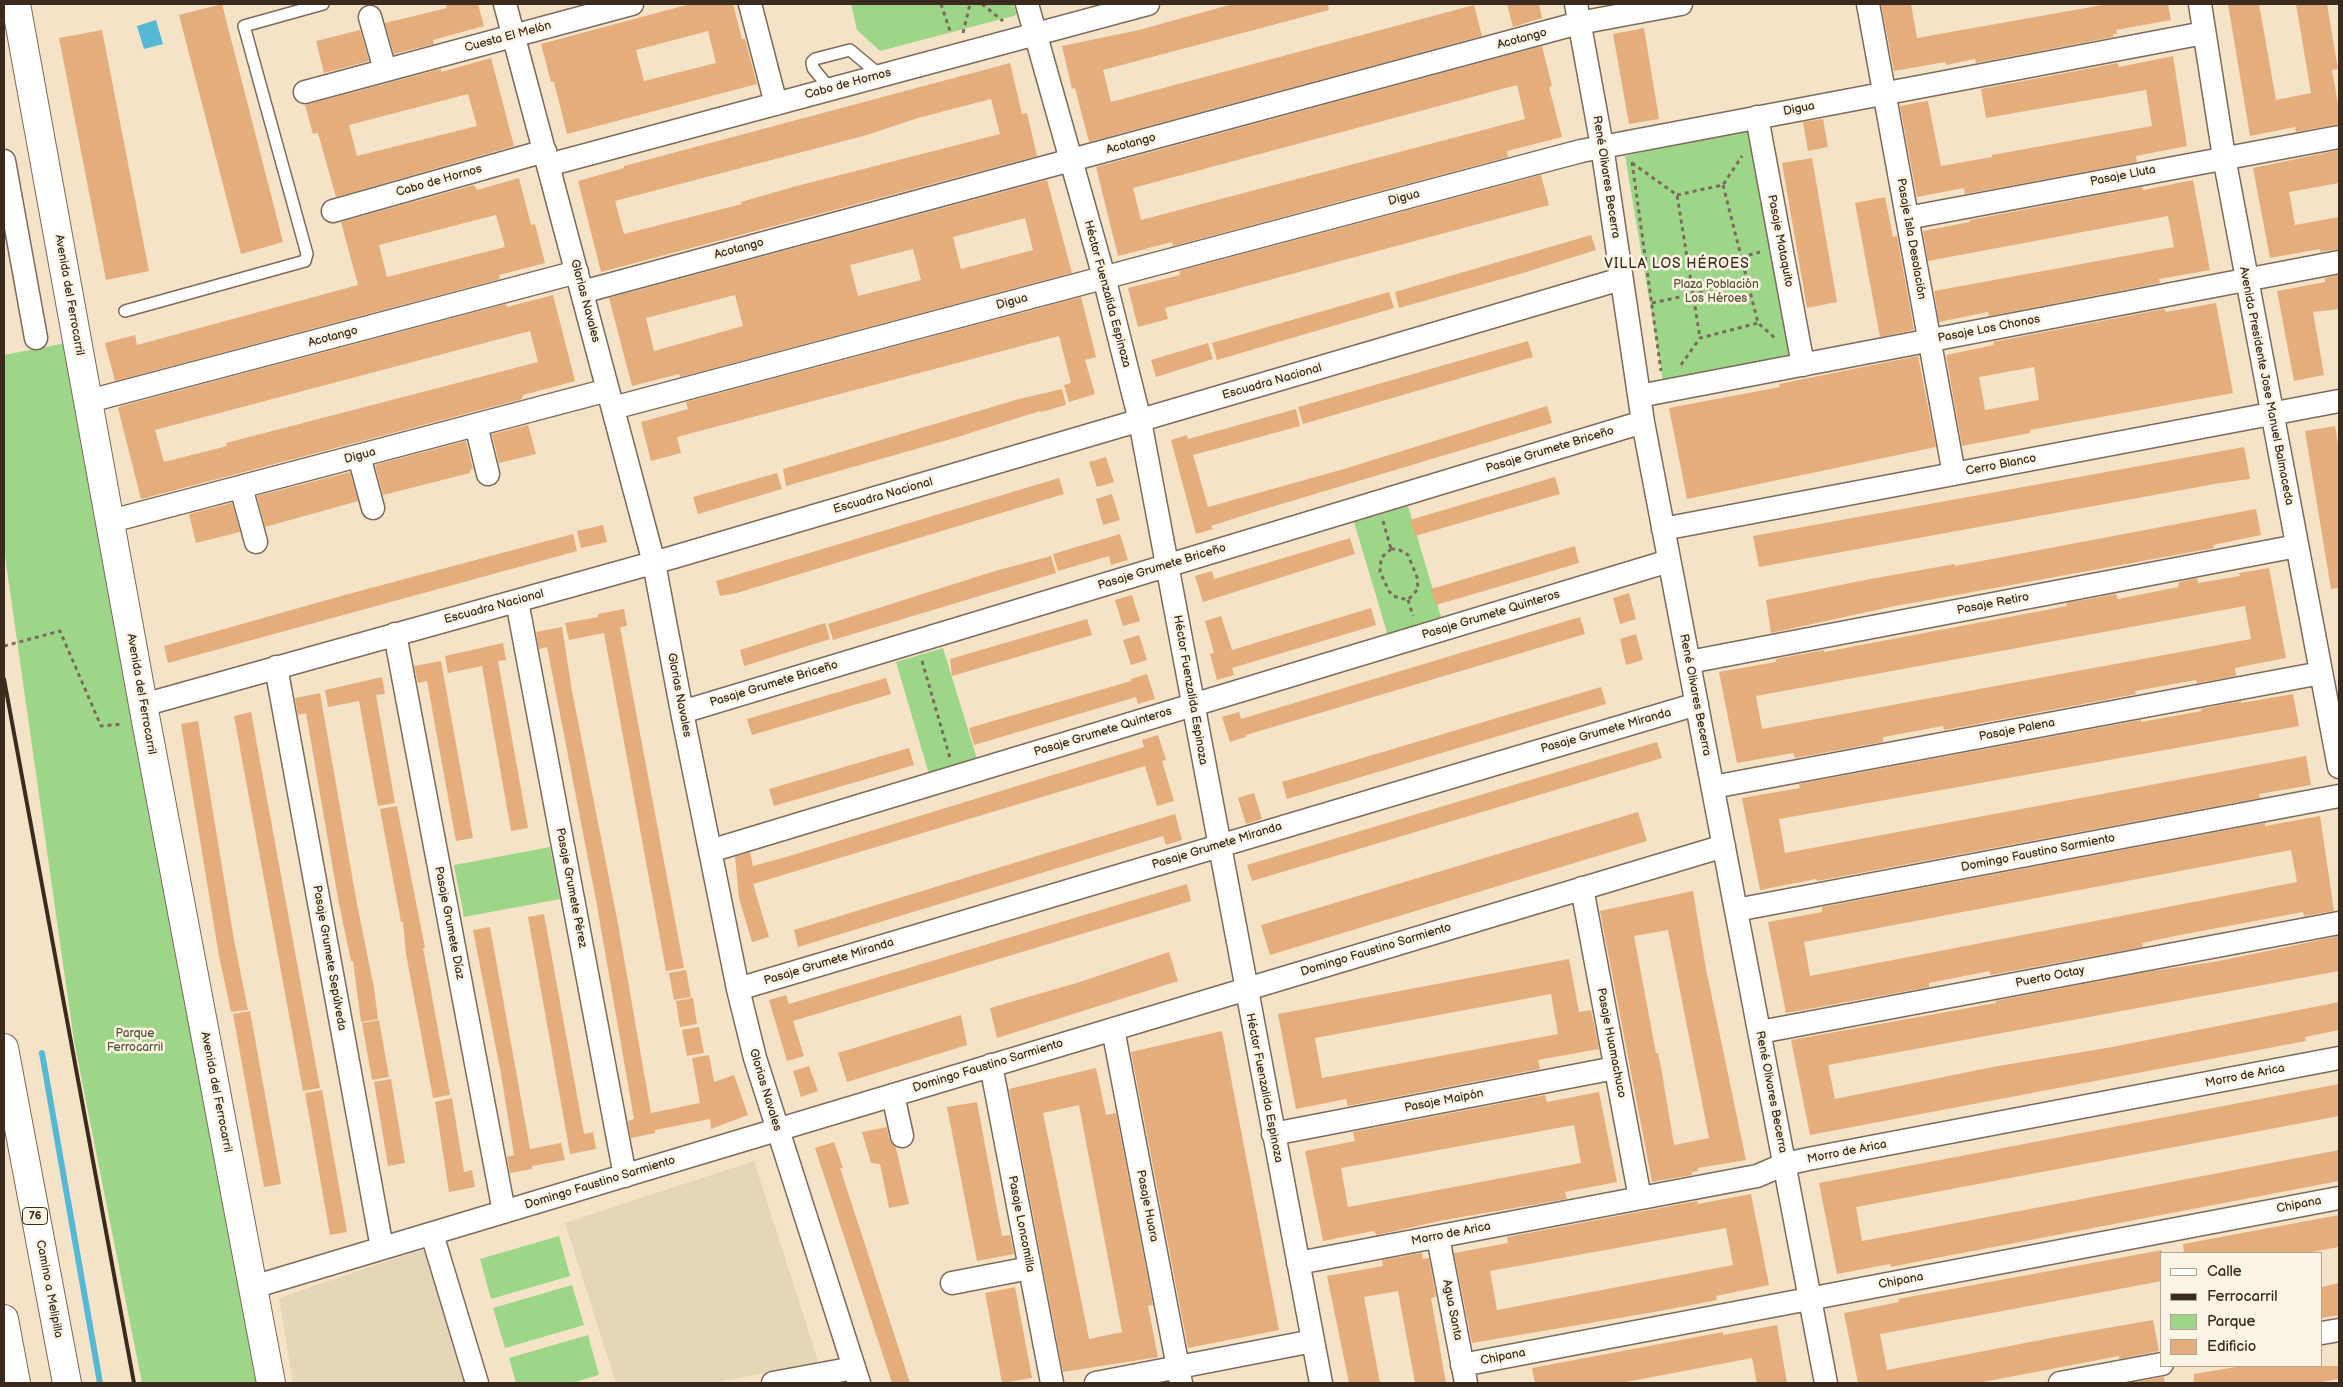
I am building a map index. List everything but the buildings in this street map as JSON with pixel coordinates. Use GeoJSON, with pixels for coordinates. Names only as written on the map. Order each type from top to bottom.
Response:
{"type":"FeatureCollection","features":[{"type":"Feature","properties":{"kind":"street","name":"Avenida del Ferrocarril"},"geometry":{"type":"LineString","coordinates":[[16,4],[145,713],[271,1383]]}},
{"type":"Feature","properties":{"kind":"street","name":"Glorias Navales"},"geometry":{"type":"LineString","coordinates":[[505,4],[654,563],[738,989],[755,1058],[856,1376]]}},
{"type":"Feature","properties":{"kind":"street","name":"Cuesta El Melón"},"geometry":{"type":"LineString","coordinates":[[305,92],[632,4]]}},
{"type":"Feature","properties":{"kind":"street"},"geometry":{"type":"LineString","coordinates":[[750,4],[776,104]]}},
{"type":"Feature","properties":{"kind":"street","name":"Héctor Fuenzalida Espinoza"},"geometry":{"type":"LineString","coordinates":[[1027,4],[1104,277],[1140,421],[1218,845],[1321,1383]]}},
{"type":"Feature","properties":{"kind":"street","name":"Cabo de Hornos"},"geometry":{"type":"LineString","coordinates":[[333,211],[546,158],[776,104],[1148,4]]}},
{"type":"Feature","properties":{"kind":"street","name":"Acotango"},"geometry":{"type":"LineString","coordinates":[[89,402],[1071,160],[1578,13],[1680,4]]}},
{"type":"Feature","properties":{"kind":"street","name":"Pasaje Isla Desolación"},"geometry":{"type":"LineString","coordinates":[[1868,4],[1954,474]]}},
{"type":"Feature","properties":{"kind":"street","name":"Avenida Presidente Jose Manuel Balmaceda"},"geometry":{"type":"LineString","coordinates":[[2200,4],[2246,280],[2339,767]]}},
{"type":"Feature","properties":{"kind":"street","name":"René Olivares Becerra"},"geometry":{"type":"LineString","coordinates":[[1578,13],[1602,146],[1638,396],[1826,1383]]}},
{"type":"Feature","properties":{"kind":"street"},"geometry":{"type":"LineString","coordinates":[[370,17],[385,70]]}},
{"type":"Feature","properties":{"kind":"street","name":"Digua"},"geometry":{"type":"LineString","coordinates":[[111,521],[476,425],[611,399],[1104,277],[1602,146],[1631,152],[1757,117],[2204,33]]}},
{"type":"Feature","properties":{"kind":"street","name":"Pasaje Mataquito"},"geometry":{"type":"LineString","coordinates":[[1757,117],[1803,364]]}},
{"type":"Feature","properties":{"kind":"street","name":"Pasaje Lluta"},"geometry":{"type":"LineString","coordinates":[[1907,218],[2224,157],[2339,137]]}},
{"type":"Feature","properties":{"kind":"street"},"geometry":{"type":"LineString","coordinates":[[4,161],[36,338]]}},
{"type":"Feature","properties":{"kind":"street","name":"Pasaje Los Chonos"},"geometry":{"type":"LineString","coordinates":[[1638,396],[2339,262]]}},
{"type":"Feature","properties":{"kind":"street","name":"Escuadra Nacional"},"geometry":{"type":"LineString","coordinates":[[145,713],[276,667],[654,563],[1621,279]]}},
{"type":"Feature","properties":{"kind":"street","name":"Cerro Blanco"},"geometry":{"type":"LineString","coordinates":[[1663,528],[2339,401]]}},
{"type":"Feature","properties":{"kind":"street","name":"Pasaje Grumete Briceño"},"geometry":{"type":"LineString","coordinates":[[682,712],[1643,422]]}},
{"type":"Feature","properties":{"kind":"street"},"geometry":{"type":"LineString","coordinates":[[476,425],[488,474]]}},
{"type":"Feature","properties":{"kind":"street"},"geometry":{"type":"LineString","coordinates":[[359,456],[373,508]]}},
{"type":"Feature","properties":{"kind":"street"},"geometry":{"type":"LineString","coordinates":[[241,487],[256,542]]}},
{"type":"Feature","properties":{"kind":"street","name":"Pasaje Retiro"},"geometry":{"type":"LineString","coordinates":[[1689,662],[2297,546]]}},
{"type":"Feature","properties":{"kind":"street","name":"Pasaje Grumete Quinteros"},"geometry":{"type":"LineString","coordinates":[[710,851],[1669,561]]}},
{"type":"Feature","properties":{"kind":"street","name":"Pasaje Grumete Pérez"},"geometry":{"type":"LineString","coordinates":[[517,601],[625,1176]]}},
{"type":"Feature","properties":{"kind":"street","name":"Pasaje Grumete Díaz"},"geometry":{"type":"LineString","coordinates":[[395,634],[504,1212]]}},
{"type":"Feature","properties":{"kind":"street","name":"Pasaje Grumete Sepúlveda"},"geometry":{"type":"LineString","coordinates":[[276,667],[382,1248]]}},
{"type":"Feature","properties":{"kind":"street","name":"Pasaje Palena"},"geometry":{"type":"LineString","coordinates":[[1713,787],[2321,673]]}},
{"type":"Feature","properties":{"kind":"street","name":"Pasaje Grumete Miranda"},"geometry":{"type":"LineString","coordinates":[[738,989],[1697,704]]}},
{"type":"Feature","properties":{"kind":"street","name":"Domingo Faustino Sarmiento"},"geometry":{"type":"LineString","coordinates":[[1736,910],[2339,796]]}},
{"type":"Feature","properties":{"kind":"street","name":"Domingo Faustino Sarmiento"},"geometry":{"type":"LineString","coordinates":[[253,1287],[1724,846]]}},
{"type":"Feature","properties":{"kind":"street","name":"Pasaje Huamachuco"},"geometry":{"type":"LineString","coordinates":[[1582,888],[1640,1198]]}},
{"type":"Feature","properties":{"kind":"street","name":"Puerto Octay"},"geometry":{"type":"LineString","coordinates":[[1760,1032],[2339,923]]}},
{"type":"Feature","properties":{"kind":"street","name":"Pasaje Huara"},"geometry":{"type":"LineString","coordinates":[[1113,1029],[1179,1375]]}},
{"type":"Feature","properties":{"kind":"street","name":"Camino a Melipilla"},"geometry":{"type":"LineString","coordinates":[[4,1048],[67,1383]]}},
{"type":"Feature","properties":{"kind":"street","name":"Morro de Arica"},"geometry":{"type":"LineString","coordinates":[[1298,1264],[1757,1176],[1785,1164],[2339,1058]]}},
{"type":"Feature","properties":{"kind":"street","name":"Pasaje Loncomilla"},"geometry":{"type":"LineString","coordinates":[[991,1065],[1052,1383]]}},
{"type":"Feature","properties":{"kind":"street","name":"Pasaje Maipón"},"geometry":{"type":"LineString","coordinates":[[1273,1134],[1616,1068]]}},
{"type":"Feature","properties":{"kind":"street"},"geometry":{"type":"LineString","coordinates":[[893,1095],[902,1136]]}},
{"type":"Feature","properties":{"kind":"street","name":"Chipana"},"geometry":{"type":"LineString","coordinates":[[1464,1374],[1810,1298],[2339,1198]]}},
{"type":"Feature","properties":{"kind":"street"},"geometry":{"type":"LineString","coordinates":[[432,1234],[477,1383]]}},
{"type":"Feature","properties":{"kind":"street","name":"Agua Santa"},"geometry":{"type":"LineString","coordinates":[[1438,1237],[1464,1374]]}},
{"type":"Feature","properties":{"kind":"street"},"geometry":{"type":"LineString","coordinates":[[952,1283],[1030,1268]]}},
{"type":"Feature","properties":{"kind":"street"},"geometry":{"type":"LineString","coordinates":[[4,1319],[16,1383]]}},
{"type":"Feature","properties":{"kind":"street"},"geometry":{"type":"LineString","coordinates":[[2323,1333],[2339,1330]]}},
{"type":"Feature","properties":{"kind":"street"},"geometry":{"type":"LineString","coordinates":[[1096,1383],[1179,1375],[1313,1341]]}},
{"type":"Feature","properties":{"kind":"street"},"geometry":{"type":"LineString","coordinates":[[2060,1383],[2160,1364]]}},
{"type":"Feature","properties":{"kind":"street"},"geometry":{"type":"LineString","coordinates":[[773,1383],[856,1376]]}},
{"type":"Feature","properties":{"kind":"lane"},"geometry":{"type":"LineString","coordinates":[[125,311],[305,261],[307,254],[244,26],[323,4]]}},
{"type":"Feature","properties":{"kind":"lane"},"geometry":{"type":"LineString","coordinates":[[830,89],[813,68],[812,62],[815,59],[850,50],[881,76]]}},
{"type":"Feature","properties":{"kind":"path"},"geometry":{"type":"LineString","coordinates":[[941,4],[957,55]]}},
{"type":"Feature","properties":{"kind":"path"},"geometry":{"type":"LineString","coordinates":[[1631,152],[1677,195],[1700,338],[1758,323],[1723,185],[1677,195]]}},
{"type":"Feature","properties":{"kind":"path"},"geometry":{"type":"LineString","coordinates":[[1631,152],[1664,391]]}},
{"type":"Feature","properties":{"kind":"path"},"geometry":{"type":"LineString","coordinates":[[1652,303],[1748,282]]}},
{"type":"Feature","properties":{"kind":"path"},"geometry":{"type":"LineString","coordinates":[[1378,502],[1391,550]]}},
{"type":"Feature","properties":{"kind":"path"},"geometry":{"type":"LineString","coordinates":[[1398,549],[1408,555],[1417,577],[1418,589],[1408,600],[1393,596],[1380,572],[1381,558],[1391,550],[1398,549]]}},
{"type":"Feature","properties":{"kind":"path"},"geometry":{"type":"LineString","coordinates":[[4,646],[60,631],[101,726],[145,713]]}},
{"type":"Feature","properties":{"kind":"path"},"geometry":{"type":"LineString","coordinates":[[916,641],[955,777]]}},
{"type":"Feature","properties":{"kind":"shaded area"},"geometry":{"type":"Polygon","coordinates":[[[754,1161],[819,1364],[710,1383],[616,1383],[565,1223],[754,1161]]]}},
{"type":"Feature","properties":{"kind":"shaded area"},"geometry":{"type":"Polygon","coordinates":[[[426,1248],[467,1383],[293,1383],[279,1298],[426,1248]]]}},
{"type":"Feature","properties":{"kind":"green space"},"geometry":{"type":"Polygon","coordinates":[[[851,4],[1013,4],[1017,15],[880,51],[857,30],[851,4]]]}},
{"type":"Feature","properties":{"kind":"green space","name":"Plaza Población Los Héroes"},"geometry":{"type":"Polygon","coordinates":[[[1746,128],[1754,133],[1794,353],[1789,361],[1663,381],[1625,156],[1746,128]]]}},
{"type":"Feature","properties":{"kind":"green space","name":"Parque Ferrocarril"},"geometry":{"type":"Polygon","coordinates":[[[66,343],[260,1383],[142,1383],[74,1041],[4,549],[4,355],[66,343]]]}},
{"type":"Feature","properties":{"kind":"green space"},"geometry":{"type":"Polygon","coordinates":[[[1408,506],[1442,620],[1388,636],[1354,522],[1408,506]]]}},
{"type":"Feature","properties":{"kind":"green space"},"geometry":{"type":"Polygon","coordinates":[[[943,648],[977,759],[929,774],[896,662],[943,648]]]}},
{"type":"Feature","properties":{"kind":"green space"},"geometry":{"type":"Polygon","coordinates":[[[550,847],[560,899],[464,917],[454,865],[550,847]]]}},
{"type":"Feature","properties":{"kind":"green space"},"geometry":{"type":"Polygon","coordinates":[[[559,1236],[570,1276],[491,1299],[480,1259],[559,1236]]]}},
{"type":"Feature","properties":{"kind":"green space"},"geometry":{"type":"Polygon","coordinates":[[[572,1285],[584,1325],[505,1348],[493,1308],[572,1285]]]}},
{"type":"Feature","properties":{"kind":"green space"},"geometry":{"type":"Polygon","coordinates":[[[588,1335],[599,1375],[572,1383],[516,1383],[509,1358],[588,1335]]]}},
{"type":"Feature","properties":{"kind":"water"},"geometry":{"type":"Polygon","coordinates":[[[156,20],[163,44],[144,49],[137,26],[156,20]]]}},
{"type":"Feature","properties":{"kind":"waterway"},"geometry":{"type":"LineString","coordinates":[[42,1053],[100,1383]]}},
{"type":"Feature","properties":{"kind":"railway"},"geometry":{"type":"LineString","coordinates":[[4,679],[134,1383]]}},
{"type":"Feature","properties":{"kind":"district","name":"VILLA LOS HÉROES"},"geometry":{"type":"Point","coordinates":[1677,264]}}]}
